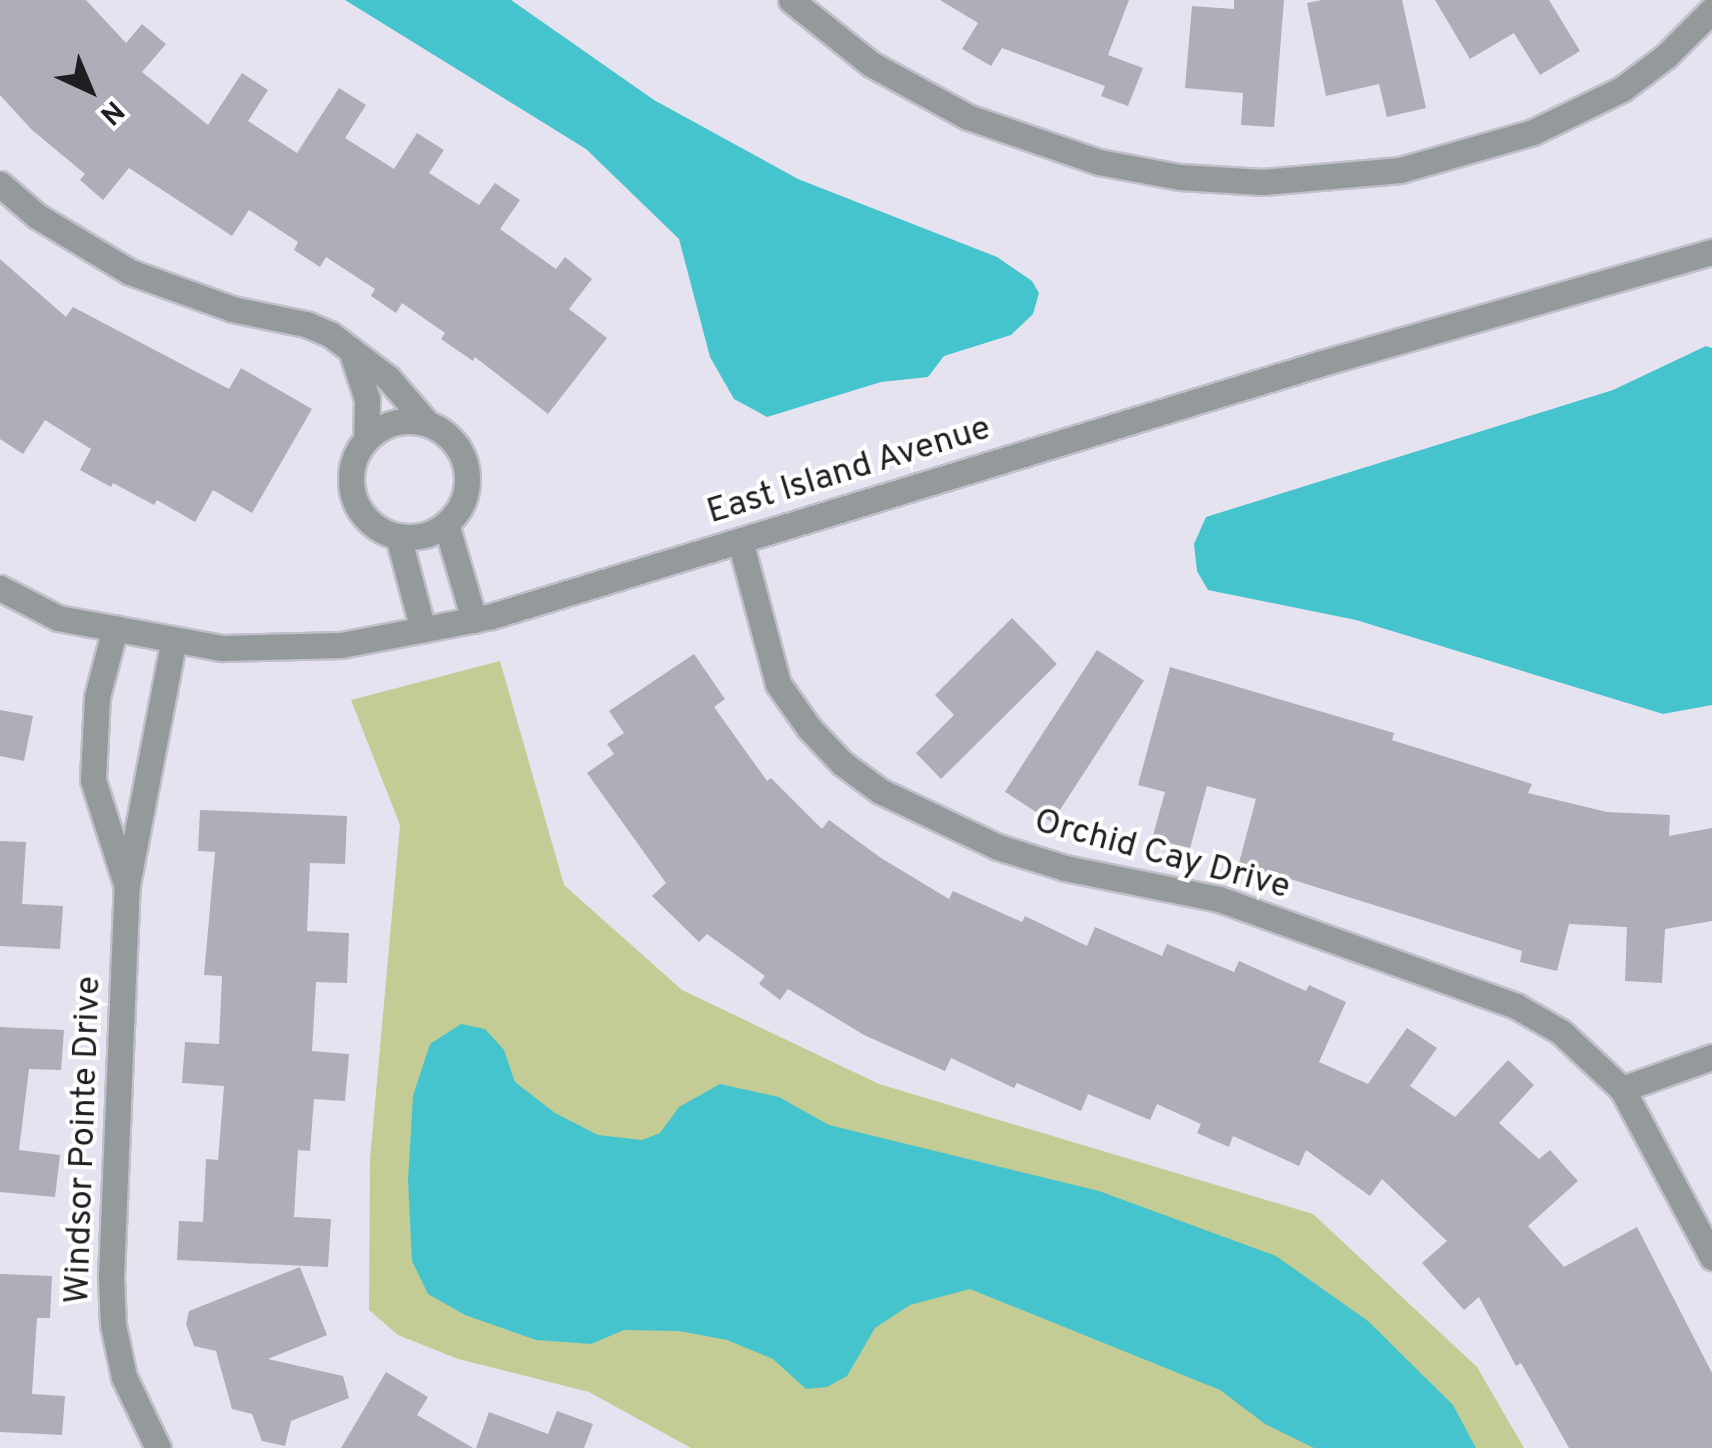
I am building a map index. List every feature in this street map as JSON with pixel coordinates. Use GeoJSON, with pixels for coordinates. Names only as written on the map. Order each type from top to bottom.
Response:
{"type":"FeatureCollection","features":[{"type":"Feature","properties":{"kind":"street"},"geometry":{"type":"LineString","coordinates":[[792,0],[871,64],[984,124],[1098,162],[1180,177],[1263,182],[1400,170],[1534,132],[1622,89],[1666,56],[1712,10]]}},
{"type":"Feature","properties":{"kind":"street"},"geometry":{"type":"LineString","coordinates":[[0,184],[37,216],[130,272],[232,309],[306,324],[351,350],[388,378],[427,423],[450,437],[466,466],[460,506],[446,524],[428,534],[398,536],[363,516],[351,493],[355,455],[366,438],[382,426],[407,420],[427,423]]}},
{"type":"Feature","properties":{"kind":"street","name":"East Island Avenue"},"geometry":{"type":"LineString","coordinates":[[0,588],[58,618],[222,648],[341,645],[474,620],[1322,363],[1712,252]]}},
{"type":"Feature","properties":{"kind":"street"},"geometry":{"type":"LineString","coordinates":[[351,350],[367,399],[366,438]]}},
{"type":"Feature","properties":{"kind":"street"},"geometry":{"type":"LineString","coordinates":[[446,524],[474,620]]}},
{"type":"Feature","properties":{"kind":"street"},"geometry":{"type":"LineString","coordinates":[[398,536],[423,630]]}},
{"type":"Feature","properties":{"kind":"street","name":"Orchid Cay Drive"},"geometry":{"type":"LineString","coordinates":[[740,542],[778,684],[820,740],[880,792],[998,847],[1065,868],[1220,899],[1516,1006],[1561,1032],[1622,1090],[1712,1257]]}},
{"type":"Feature","properties":{"kind":"street","name":"Windsor Pointe Drive"},"geometry":{"type":"LineString","coordinates":[[116,628],[97,696],[93,780],[127,886]]}},
{"type":"Feature","properties":{"kind":"street","name":"Windsor Pointe Drive"},"geometry":{"type":"LineString","coordinates":[[158,1448],[124,1377],[113,1325],[111,1277],[116,1229],[127,886],[174,639]]}},
{"type":"Feature","properties":{"kind":"street"},"geometry":{"type":"LineString","coordinates":[[1622,1090],[1712,1057]]}},
{"type":"Feature","properties":{"kind":"green space"},"geometry":{"type":"Polygon","coordinates":[[[500,661],[564,885],[682,990],[879,1084],[1313,1214],[1477,1367],[1524,1448],[691,1448],[589,1392],[458,1359],[398,1335],[369,1310],[370,1159],[400,825],[351,700],[500,661]]]}},
{"type":"Feature","properties":{"kind":"water"},"geometry":{"type":"Polygon","coordinates":[[[345,0],[511,0],[654,100],[798,179],[997,257],[1032,281],[1039,293],[1033,314],[1011,335],[944,356],[928,377],[881,382],[767,417],[734,399],[710,357],[679,239],[586,149],[345,0]]]}},
{"type":"Feature","properties":{"kind":"water"},"geometry":{"type":"Polygon","coordinates":[[[1706,346],[1712,348],[1712,705],[1663,714],[1356,620],[1208,590],[1197,571],[1194,544],[1206,517],[1613,390],[1706,346]]]}},
{"type":"Feature","properties":{"kind":"water"},"geometry":{"type":"Polygon","coordinates":[[[461,1024],[485,1029],[504,1050],[515,1082],[555,1113],[598,1135],[642,1140],[660,1133],[679,1107],[720,1084],[779,1097],[829,1125],[1099,1191],[1276,1256],[1368,1321],[1453,1405],[1476,1448],[1314,1448],[1265,1424],[1220,1390],[970,1289],[910,1305],[875,1328],[847,1376],[827,1387],[806,1389],[773,1359],[727,1340],[679,1331],[624,1330],[591,1344],[536,1340],[465,1315],[428,1294],[412,1261],[408,1180],[413,1096],[430,1044],[461,1024]]]}},
{"type":"Feature","properties":{"kind":"building"},"geometry":{"type":"Polygon","coordinates":[[[0,0],[86,0],[126,43],[142,24],[166,44],[142,72],[208,125],[242,73],[268,90],[248,121],[297,153],[339,88],[366,105],[345,138],[394,169],[417,133],[444,150],[429,173],[479,205],[495,183],[520,200],[500,229],[556,269],[565,257],[592,279],[569,309],[607,338],[548,414],[475,357],[473,361],[441,339],[445,333],[402,303],[396,313],[371,296],[375,289],[326,257],[320,267],[294,250],[298,242],[249,210],[232,236],[129,168],[103,200],[80,180],[85,174],[31,129],[0,95],[0,0]]]}},
{"type":"Feature","properties":{"kind":"building"},"geometry":{"type":"Polygon","coordinates":[[[940,0],[1129,0],[1108,55],[1143,68],[1128,106],[1101,96],[1105,86],[1002,48],[991,66],[962,49],[978,23],[940,0]]]}},
{"type":"Feature","properties":{"kind":"building"},"geometry":{"type":"Polygon","coordinates":[[[1234,0],[1284,0],[1274,127],[1241,125],[1243,93],[1185,88],[1192,6],[1234,9],[1234,0]]]}},
{"type":"Feature","properties":{"kind":"building"},"geometry":{"type":"Polygon","coordinates":[[[1402,0],[1426,108],[1387,117],[1379,84],[1326,96],[1307,3],[1402,0]]]}},
{"type":"Feature","properties":{"kind":"building"},"geometry":{"type":"Polygon","coordinates":[[[1435,0],[1549,0],[1580,51],[1540,75],[1514,33],[1470,59],[1435,0]]]}},
{"type":"Feature","properties":{"kind":"building"},"geometry":{"type":"Polygon","coordinates":[[[0,259],[66,317],[73,307],[229,389],[241,368],[312,409],[252,513],[213,490],[195,522],[157,500],[154,505],[113,483],[111,487],[80,470],[91,449],[45,420],[23,454],[0,439],[0,259]]]}},
{"type":"Feature","properties":{"kind":"building"},"geometry":{"type":"Polygon","coordinates":[[[1012,618],[1057,664],[941,779],[916,753],[954,715],[935,695],[1012,618]]]}},
{"type":"Feature","properties":{"kind":"building"},"geometry":{"type":"Polygon","coordinates":[[[1097,650],[1144,680],[1052,822],[1005,792],[1097,650]]]}},
{"type":"Feature","properties":{"kind":"building"},"geometry":{"type":"Polygon","coordinates":[[[694,654],[725,699],[714,707],[767,781],[771,778],[822,829],[829,820],[881,858],[949,899],[953,891],[1022,922],[1025,916],[1087,946],[1095,927],[1162,956],[1167,944],[1234,972],[1239,961],[1306,991],[1309,985],[1346,1002],[1319,1062],[1368,1084],[1407,1028],[1437,1048],[1410,1086],[1455,1117],[1508,1060],[1534,1085],[1499,1123],[1539,1159],[1550,1150],[1578,1181],[1528,1226],[1564,1267],[1637,1227],[1712,1373],[1712,1448],[1569,1448],[1521,1363],[1516,1366],[1479,1297],[1464,1310],[1422,1263],[1447,1241],[1382,1179],[1370,1196],[1306,1150],[1299,1166],[1233,1136],[1229,1147],[1197,1133],[1201,1124],[1157,1104],[1150,1120],[1088,1094],[1081,1111],[1017,1083],[1014,1088],[951,1058],[945,1071],[864,1035],[788,989],[780,1000],[759,984],[765,976],[707,934],[699,942],[652,896],[666,883],[587,773],[614,754],[607,744],[624,733],[609,711],[694,654]]]}},
{"type":"Feature","properties":{"kind":"building"},"geometry":{"type":"Polygon","coordinates":[[[1170,667],[1394,733],[1392,740],[1532,784],[1528,793],[1607,812],[1670,815],[1669,836],[1712,828],[1712,921],[1665,929],[1662,983],[1625,981],[1627,927],[1569,924],[1557,971],[1520,962],[1522,951],[1239,863],[1256,799],[1207,786],[1190,848],[1152,839],[1165,792],[1138,785],[1170,667]]]}},
{"type":"Feature","properties":{"kind":"building"},"geometry":{"type":"Polygon","coordinates":[[[0,710],[33,716],[24,761],[0,756],[0,710]]]}},
{"type":"Feature","properties":{"kind":"building"},"geometry":{"type":"Polygon","coordinates":[[[200,810],[347,816],[345,864],[310,863],[307,931],[349,933],[347,983],[316,982],[312,1051],[349,1054],[345,1101],[314,1099],[310,1151],[298,1150],[294,1217],[331,1219],[328,1267],[177,1260],[179,1221],[203,1222],[206,1159],[218,1160],[224,1086],[182,1083],[185,1042],[219,1044],[222,976],[204,975],[215,852],[198,851],[200,810]]]}},
{"type":"Feature","properties":{"kind":"building"},"geometry":{"type":"Polygon","coordinates":[[[0,841],[26,842],[22,904],[63,906],[60,949],[0,946],[0,841]]]}},
{"type":"Feature","properties":{"kind":"building"},"geometry":{"type":"Polygon","coordinates":[[[0,1027],[64,1030],[61,1070],[29,1069],[19,1150],[60,1155],[55,1197],[0,1192],[0,1027]]]}},
{"type":"Feature","properties":{"kind":"building"},"geometry":{"type":"Polygon","coordinates":[[[300,1267],[327,1335],[268,1359],[343,1376],[349,1398],[291,1421],[285,1446],[262,1441],[252,1414],[232,1409],[216,1351],[194,1346],[186,1324],[189,1311],[300,1267]]]}},
{"type":"Feature","properties":{"kind":"building"},"geometry":{"type":"Polygon","coordinates":[[[0,1274],[52,1276],[50,1318],[37,1318],[32,1394],[65,1396],[62,1435],[0,1432],[0,1274]]]}},
{"type":"Feature","properties":{"kind":"building"},"geometry":{"type":"Polygon","coordinates":[[[386,1372],[428,1397],[417,1415],[473,1448],[341,1448],[386,1372]]]}},
{"type":"Feature","properties":{"kind":"building"},"geometry":{"type":"Polygon","coordinates":[[[557,1411],[593,1424],[584,1448],[476,1448],[489,1412],[548,1434],[557,1411]]]}}]}
